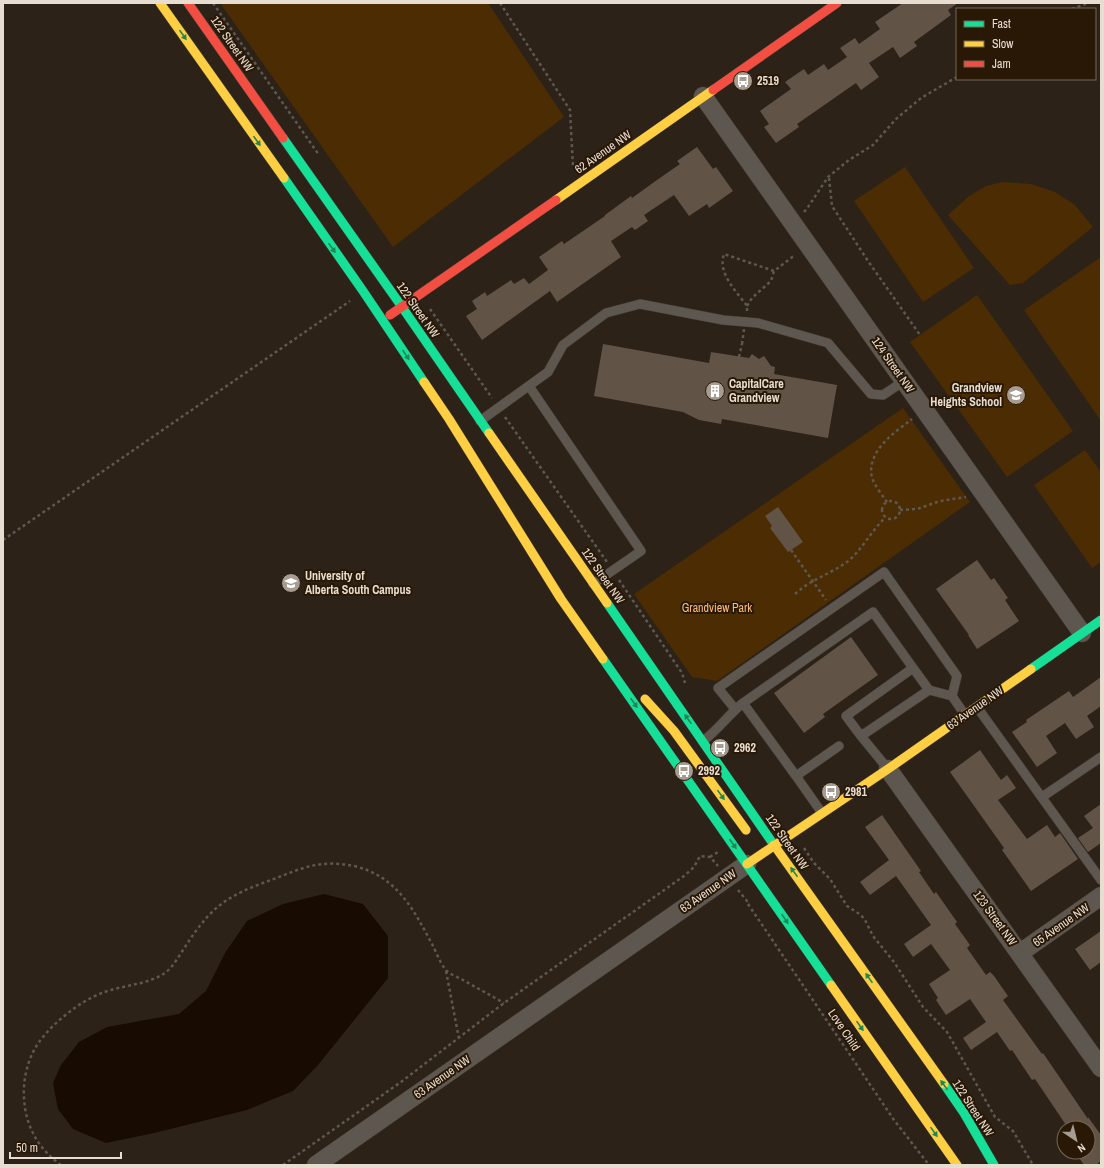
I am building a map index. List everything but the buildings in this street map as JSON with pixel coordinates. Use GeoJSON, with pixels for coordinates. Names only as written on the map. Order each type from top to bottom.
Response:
{"type":"FeatureCollection","features":[{"type":"Feature","properties":{"kind":"main road"},"geometry":{"type":"LineString","coordinates":[[160,3],[363,291],[464,441],[552,584],[957,1165]]}},
{"type":"Feature","properties":{"kind":"main road","name":"122 Street NW"},"geometry":{"type":"LineString","coordinates":[[188,3],[402,307],[775,845],[964,1113],[994,1165]]}},
{"type":"Feature","properties":{"kind":"main road","name":"62 Avenue NW"},"geometry":{"type":"LineString","coordinates":[[382,320],[837,3]]}},
{"type":"Feature","properties":{"kind":"main road","name":"63 Avenue NW"},"geometry":{"type":"LineString","coordinates":[[747,864],[888,769],[1101,620]]}},
{"type":"Feature","properties":{"kind":"main road"},"geometry":{"type":"LineString","coordinates":[[596,648],[674,731],[750,836]]}},
{"type":"Feature","properties":{"kind":"main road"},"geometry":{"type":"LineString","coordinates":[[759,844],[768,847],[775,845]]}},
{"type":"Feature","properties":{"kind":"street","name":"124 Street NW"},"geometry":{"type":"LineString","coordinates":[[703,96],[1082,633]]}},
{"type":"Feature","properties":{"kind":"street","name":"123 Street NW"},"geometry":{"type":"LineString","coordinates":[[888,769],[1101,1068]]}},
{"type":"Feature","properties":{"kind":"street","name":"63 Avenue NW"},"geometry":{"type":"LineString","coordinates":[[316,1165],[747,864]]}},
{"type":"Feature","properties":{"kind":"street","name":"65 Avenue NW"},"geometry":{"type":"LineString","coordinates":[[1020,953],[1101,896]]}},
{"type":"Feature","properties":{"kind":"lane"},"geometry":{"type":"LineString","coordinates":[[480,421],[548,372],[563,345],[606,313],[640,304],[722,320],[758,323],[828,342],[871,394],[883,395],[904,381]]}},
{"type":"Feature","properties":{"kind":"lane"},"geometry":{"type":"LineString","coordinates":[[529,386],[641,551],[593,584]]}},
{"type":"Feature","properties":{"kind":"lane"},"geometry":{"type":"LineString","coordinates":[[735,709],[718,688],[884,572],[956,676],[952,696]]}},
{"type":"Feature","properties":{"kind":"lane"},"geometry":{"type":"LineString","coordinates":[[703,742],[713,734],[735,709],[873,612],[928,690],[952,696],[965,715]]}},
{"type":"Feature","properties":{"kind":"lane"},"geometry":{"type":"LineString","coordinates":[[888,769],[846,716],[913,668]]}},
{"type":"Feature","properties":{"kind":"lane"},"geometry":{"type":"LineString","coordinates":[[861,736],[928,690]]}},
{"type":"Feature","properties":{"kind":"lane"},"geometry":{"type":"LineString","coordinates":[[743,703],[822,814]]}},
{"type":"Feature","properties":{"kind":"lane"},"geometry":{"type":"LineString","coordinates":[[977,706],[1101,880]]}},
{"type":"Feature","properties":{"kind":"lane"},"geometry":{"type":"LineString","coordinates":[[796,776],[839,746]]}},
{"type":"Feature","properties":{"kind":"lane"},"geometry":{"type":"LineString","coordinates":[[1042,797],[1101,757]]}},
{"type":"Feature","properties":{"kind":"path"},"geometry":{"type":"LineString","coordinates":[[213,3],[322,159]]}},
{"type":"Feature","properties":{"kind":"path"},"geometry":{"type":"LineString","coordinates":[[500,3],[570,110],[574,172],[580,183]]}},
{"type":"Feature","properties":{"kind":"path"},"geometry":{"type":"LineString","coordinates":[[1075,8],[1088,3]]}},
{"type":"Feature","properties":{"kind":"path"},"geometry":{"type":"LineString","coordinates":[[799,215],[808,207],[828,177],[849,160],[873,146],[896,119],[921,98],[956,77]]}},
{"type":"Feature","properties":{"kind":"path"},"geometry":{"type":"LineString","coordinates":[[829,178],[832,206],[868,261],[920,335]]}},
{"type":"Feature","properties":{"kind":"path"},"geometry":{"type":"LineString","coordinates":[[739,357],[747,306],[752,298],[771,281],[774,271],[808,245]]}},
{"type":"Feature","properties":{"kind":"path"},"geometry":{"type":"LineString","coordinates":[[747,306],[726,277],[721,260],[724,254],[774,271]]}},
{"type":"Feature","properties":{"kind":"path"},"geometry":{"type":"LineString","coordinates":[[3,540],[363,291]]}},
{"type":"Feature","properties":{"kind":"path"},"geometry":{"type":"LineString","coordinates":[[428,306],[682,673],[686,686]]}},
{"type":"Feature","properties":{"kind":"path"},"geometry":{"type":"LineString","coordinates":[[887,502],[872,478],[872,466],[877,451],[886,440],[925,410]]}},
{"type":"Feature","properties":{"kind":"path"},"geometry":{"type":"LineString","coordinates":[[900,510],[916,509],[940,501],[969,496],[980,488]]}},
{"type":"Feature","properties":{"kind":"path"},"geometry":{"type":"LineString","coordinates":[[892,501],[896,503],[900,510],[895,519],[890,520],[885,518],[882,514],[883,505],[887,502],[892,501]]}},
{"type":"Feature","properties":{"kind":"path"},"geometry":{"type":"LineString","coordinates":[[794,594],[812,581],[854,556],[885,518]]}},
{"type":"Feature","properties":{"kind":"path"},"geometry":{"type":"LineString","coordinates":[[790,550],[828,604]]}},
{"type":"Feature","properties":{"kind":"path"},"geometry":{"type":"LineString","coordinates":[[807,850],[814,863],[830,879],[847,906],[861,915],[865,920],[873,936],[894,962],[923,1007],[947,1032],[995,1117],[1013,1131],[1033,1165]]}},
{"type":"Feature","properties":{"kind":"path"},"geometry":{"type":"LineString","coordinates":[[283,1165],[401,1082],[504,1003],[684,876],[694,867],[700,856],[710,857]]}},
{"type":"Feature","properties":{"kind":"path"},"geometry":{"type":"LineString","coordinates":[[61,1165],[49,1156],[40,1146],[25,1112],[24,1085],[26,1074],[32,1056],[39,1042],[63,1017],[88,999],[102,993],[146,981],[163,974],[174,964],[195,931],[223,902],[246,889],[298,870],[324,864],[345,864],[369,871],[393,886],[408,902],[415,913],[446,971],[459,1038]]}},
{"type":"Feature","properties":{"kind":"path","name":"Love Child"},"geometry":{"type":"LineString","coordinates":[[748,904],[894,1120],[929,1165]]}},
{"type":"Feature","properties":{"kind":"path"},"geometry":{"type":"LineString","coordinates":[[446,971],[504,1003]]}},
{"type":"Feature","properties":{"kind":"green space"},"geometry":{"type":"Polygon","coordinates":[[[220,3],[488,3],[564,117],[393,247],[220,3]]]}},
{"type":"Feature","properties":{"kind":"green space"},"geometry":{"type":"Polygon","coordinates":[[[905,167],[974,268],[923,302],[854,201],[905,167]]]}},
{"type":"Feature","properties":{"kind":"green space"},"geometry":{"type":"Polygon","coordinates":[[[1002,182],[1031,184],[1055,192],[1075,205],[1093,227],[1023,283],[1010,285],[948,215],[969,196],[986,186],[1002,182]]]}},
{"type":"Feature","properties":{"kind":"green space"},"geometry":{"type":"Polygon","coordinates":[[[1101,257],[1101,421],[1024,310],[1101,257]]]}},
{"type":"Feature","properties":{"kind":"green space"},"geometry":{"type":"Polygon","coordinates":[[[977,295],[1073,431],[1007,477],[910,342],[977,295]]]}},
{"type":"Feature","properties":{"kind":"green space","name":"Grandview Park"},"geometry":{"type":"Polygon","coordinates":[[[903,408],[970,502],[717,681],[692,677],[634,594],[903,408]]]}},
{"type":"Feature","properties":{"kind":"green space"},"geometry":{"type":"Polygon","coordinates":[[[1085,450],[1101,472],[1101,562],[1092,568],[1034,485],[1085,450]]]}},
{"type":"Feature","properties":{"kind":"shaded area"},"geometry":{"type":"Polygon","coordinates":[[[324,894],[363,904],[388,936],[388,978],[318,1065],[293,1091],[247,1110],[154,1133],[106,1143],[73,1129],[58,1109],[53,1083],[61,1065],[79,1042],[107,1027],[179,1014],[206,991],[225,953],[247,921],[283,904],[324,894]]]}},
{"type":"Feature","properties":{"kind":"traffic: fast"},"geometry":{"type":"LineString","coordinates":[[283,138],[489,433]]}},
{"type":"Feature","properties":{"kind":"traffic: fast"},"geometry":{"type":"LineString","coordinates":[[284,178],[424,382]]}},
{"type":"Feature","properties":{"kind":"traffic: fast"},"geometry":{"type":"LineString","coordinates":[[607,603],[774,845]]}},
{"type":"Feature","properties":{"kind":"traffic: fast"},"geometry":{"type":"LineString","coordinates":[[1031,669],[1101,620]]}},
{"type":"Feature","properties":{"kind":"traffic: fast"},"geometry":{"type":"LineString","coordinates":[[603,659],[831,985]]}},
{"type":"Feature","properties":{"kind":"traffic: fast"},"geometry":{"type":"LineString","coordinates":[[944,1084],[964,1113],[994,1165]]}},
{"type":"Feature","properties":{"kind":"traffic: slow"},"geometry":{"type":"LineString","coordinates":[[160,3],[284,178]]}},
{"type":"Feature","properties":{"kind":"traffic: slow"},"geometry":{"type":"LineString","coordinates":[[556,200],[713,90]]}},
{"type":"Feature","properties":{"kind":"traffic: slow"},"geometry":{"type":"LineString","coordinates":[[424,382],[449,419],[561,599],[603,659]]}},
{"type":"Feature","properties":{"kind":"traffic: slow"},"geometry":{"type":"LineString","coordinates":[[489,433],[607,603]]}},
{"type":"Feature","properties":{"kind":"traffic: slow"},"geometry":{"type":"LineString","coordinates":[[747,864],[888,769],[1031,669]]}},
{"type":"Feature","properties":{"kind":"traffic: slow"},"geometry":{"type":"LineString","coordinates":[[645,699],[674,731],[746,830]]}},
{"type":"Feature","properties":{"kind":"traffic: slow"},"geometry":{"type":"LineString","coordinates":[[774,845],[944,1084]]}},
{"type":"Feature","properties":{"kind":"traffic: slow"},"geometry":{"type":"LineString","coordinates":[[831,985],[957,1165]]}},
{"type":"Feature","properties":{"kind":"traffic: jam"},"geometry":{"type":"LineString","coordinates":[[188,3],[283,138]]}},
{"type":"Feature","properties":{"kind":"traffic: jam"},"geometry":{"type":"LineString","coordinates":[[713,90],[837,3]]}},
{"type":"Feature","properties":{"kind":"traffic: jam"},"geometry":{"type":"LineString","coordinates":[[390,315],[556,200]]}},
{"type":"Feature","properties":{"kind":"place","name":"2519"},"geometry":{"type":"Point","coordinates":[743,81]}},
{"type":"Feature","properties":{"kind":"place","name":"CapitalCare Grandview"},"geometry":{"type":"Point","coordinates":[715,391]}},
{"type":"Feature","properties":{"kind":"place","name":"Grandview Heights School"},"geometry":{"type":"Point","coordinates":[1016,395]}},
{"type":"Feature","properties":{"kind":"place","name":"University of Alberta South Campus"},"geometry":{"type":"Point","coordinates":[291,583]}},
{"type":"Feature","properties":{"kind":"place","name":"2962"},"geometry":{"type":"Point","coordinates":[720,748]}},
{"type":"Feature","properties":{"kind":"place","name":"2992"},"geometry":{"type":"Point","coordinates":[684,771]}},
{"type":"Feature","properties":{"kind":"place","name":"2981"},"geometry":{"type":"Point","coordinates":[831,792]}}]}
